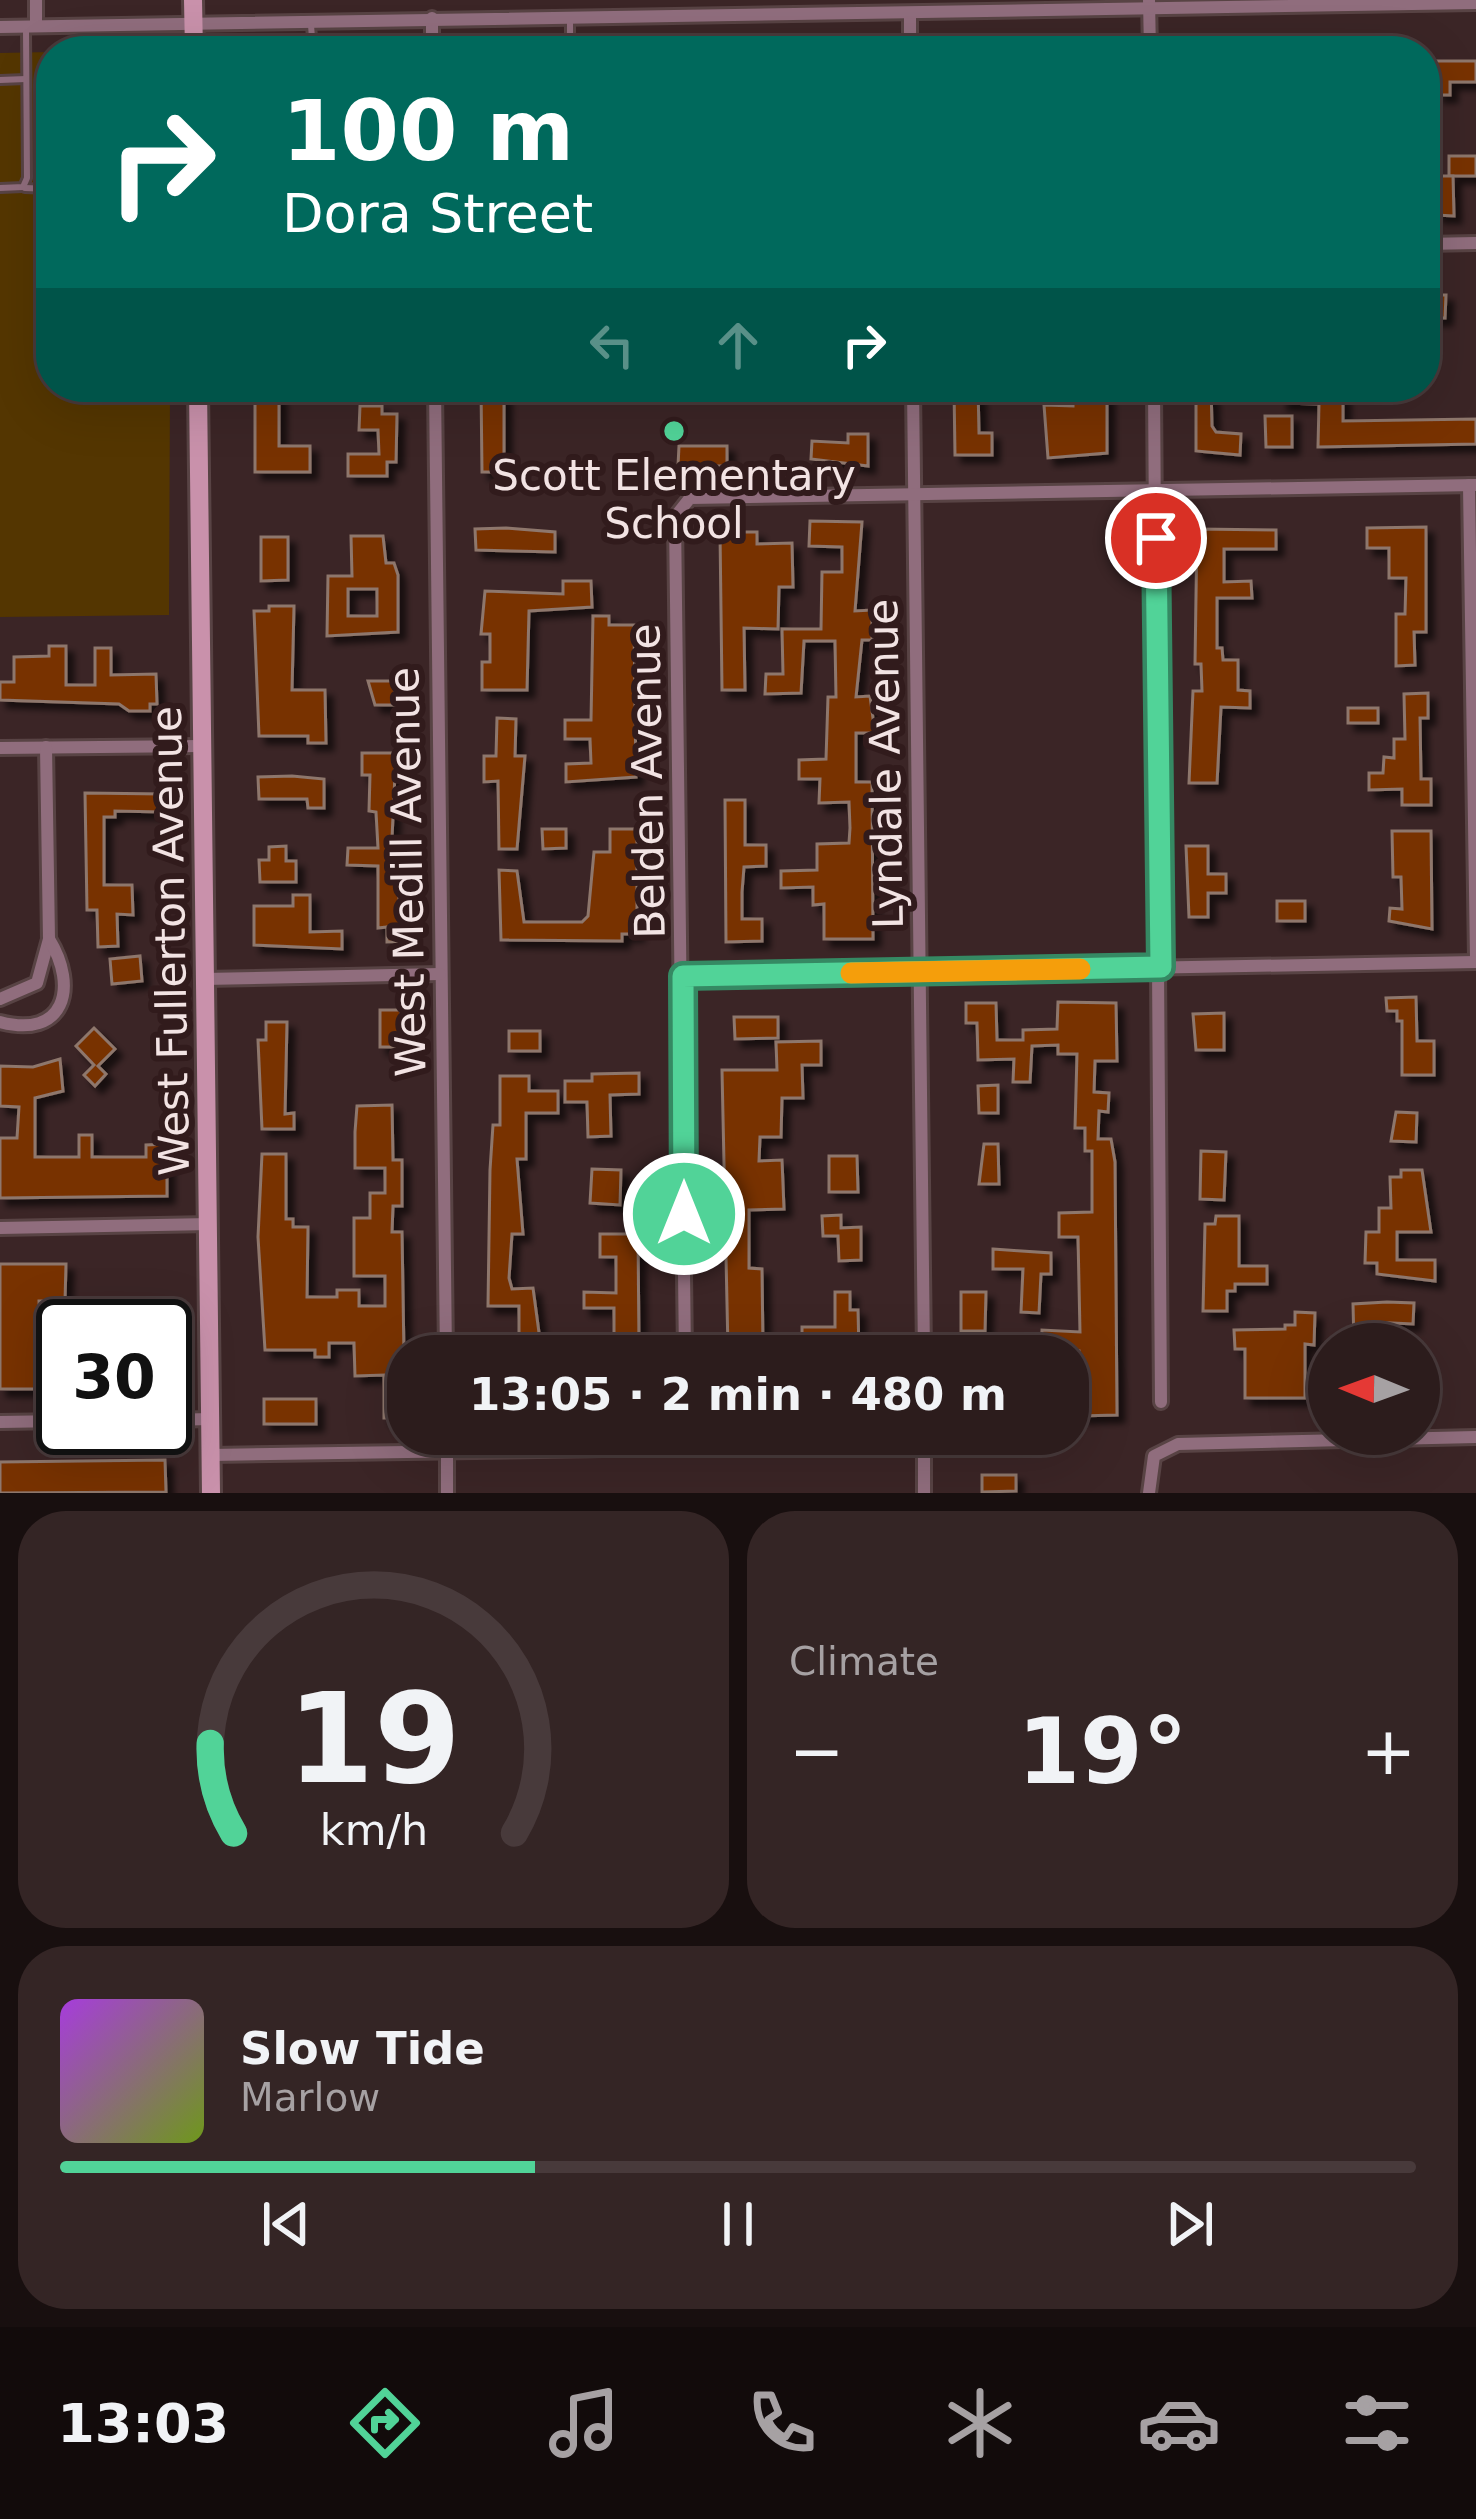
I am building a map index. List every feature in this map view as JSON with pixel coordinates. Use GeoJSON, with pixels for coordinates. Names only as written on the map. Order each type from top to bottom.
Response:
{"type":"FeatureCollection","features":[{"type":"Feature","properties":{"kind":"street"},"geometry":{"type":"LineString","coordinates":[[31,26],[36,0]]}},
{"type":"Feature","properties":{"kind":"street"},"geometry":{"type":"LineString","coordinates":[[193,36],[194,0]]}},
{"type":"Feature","properties":{"kind":"street"},"geometry":{"type":"LineString","coordinates":[[0,27],[570,17],[672,8],[910,14],[1149,5],[1476,3]]}},
{"type":"Feature","properties":{"kind":"street"},"geometry":{"type":"LineString","coordinates":[[1149,5],[1150,36]]}},
{"type":"Feature","properties":{"kind":"street"},"geometry":{"type":"LineString","coordinates":[[910,14],[910,36]]}},
{"type":"Feature","properties":{"kind":"street"},"geometry":{"type":"LineString","coordinates":[[432,18],[432,36]]}},
{"type":"Feature","properties":{"kind":"street"},"geometry":{"type":"LineString","coordinates":[[1440,244],[1476,243]]}},
{"type":"Feature","properties":{"kind":"street","name":"West Fullerton Avenue"},"geometry":{"type":"LineString","coordinates":[[198,402],[211,1493]]}},
{"type":"Feature","properties":{"kind":"street","name":"West Medill Avenue"},"geometry":{"type":"LineString","coordinates":[[435,402],[446,1335]]}},
{"type":"Feature","properties":{"kind":"street","name":"Lyndale Avenue"},"geometry":{"type":"LineString","coordinates":[[914,402],[924,1335]]}},
{"type":"Feature","properties":{"kind":"street"},"geometry":{"type":"LineString","coordinates":[[1154,402],[1161,1402]]}},
{"type":"Feature","properties":{"kind":"street"},"geometry":{"type":"LineString","coordinates":[[683,976],[1476,960],[1472,485],[914,494]]}},
{"type":"Feature","properties":{"kind":"street","name":"Belden Avenue"},"geometry":{"type":"LineString","coordinates":[[685,1335],[675,517],[690,498],[914,494]]}},
{"type":"Feature","properties":{"kind":"street"},"geometry":{"type":"LineString","coordinates":[[0,748],[202,746]]}},
{"type":"Feature","properties":{"kind":"street"},"geometry":{"type":"LineString","coordinates":[[0,999],[37,983],[50,939],[46,747]]}},
{"type":"Feature","properties":{"kind":"street"},"geometry":{"type":"LineString","coordinates":[[0,1022],[21,1027],[51,1015],[65,997],[66,967],[50,939]]}},
{"type":"Feature","properties":{"kind":"street"},"geometry":{"type":"LineString","coordinates":[[204,979],[440,974]]}},
{"type":"Feature","properties":{"kind":"street"},"geometry":{"type":"LineString","coordinates":[[0,1228],[211,1224]]}},
{"type":"Feature","properties":{"kind":"street"},"geometry":{"type":"LineString","coordinates":[[192,1419],[211,1419]]}},
{"type":"Feature","properties":{"kind":"street"},"geometry":{"type":"LineString","coordinates":[[0,1422],[36,1421]]}},
{"type":"Feature","properties":{"kind":"street"},"geometry":{"type":"LineString","coordinates":[[1149,1493],[1148,1472],[1161,1451],[1178,1444],[1476,1437]]}},
{"type":"Feature","properties":{"kind":"street"},"geometry":{"type":"LineString","coordinates":[[211,1455],[387,1453]]}},
{"type":"Feature","properties":{"kind":"street"},"geometry":{"type":"LineString","coordinates":[[447,1455],[447,1493]]}},
{"type":"Feature","properties":{"kind":"street"},"geometry":{"type":"LineString","coordinates":[[924,1455],[925,1493]]}},
{"type":"Feature","properties":{"kind":"lane"},"geometry":{"type":"LineString","coordinates":[[570,17],[570,36]]}},
{"type":"Feature","properties":{"kind":"lane"},"geometry":{"type":"LineString","coordinates":[[311,21],[312,36]]}},
{"type":"Feature","properties":{"kind":"lane"},"geometry":{"type":"LineString","coordinates":[[23,186],[31,26]]}},
{"type":"Feature","properties":{"kind":"lane"},"geometry":{"type":"LineString","coordinates":[[0,80],[26,79]]}},
{"type":"Feature","properties":{"kind":"lane"},"geometry":{"type":"LineString","coordinates":[[0,188],[36,187]]}},
{"type":"Feature","properties":{"kind":"shaded area"},"geometry":{"type":"Polygon","coordinates":[[[36,52],[36,402],[170,402],[169,615],[0,617],[0,53],[36,52]]]}},
{"type":"Feature","properties":{"kind":"building"},"geometry":{"type":"Polygon","coordinates":[[[1440,61],[1476,61],[1476,82],[1450,82],[1450,95],[1440,95],[1440,61]]]}},
{"type":"Feature","properties":{"kind":"building"},"geometry":{"type":"Polygon","coordinates":[[[1449,156],[1476,156],[1476,176],[1449,176],[1449,156]]]}},
{"type":"Feature","properties":{"kind":"building"},"geometry":{"type":"Polygon","coordinates":[[[1440,176],[1453,176],[1454,216],[1440,215],[1440,176]]]}},
{"type":"Feature","properties":{"kind":"building"},"geometry":{"type":"Polygon","coordinates":[[[1440,295],[1446,295],[1445,318],[1440,318],[1440,295]]]}},
{"type":"Feature","properties":{"kind":"building"},"geometry":{"type":"Polygon","coordinates":[[[255,402],[279,402],[279,446],[310,446],[310,472],[255,472],[255,402]]]}},
{"type":"Feature","properties":{"kind":"building"},"geometry":{"type":"Polygon","coordinates":[[[481,402],[504,402],[504,472],[482,472],[481,402]]]}},
{"type":"Feature","properties":{"kind":"building"},"geometry":{"type":"Polygon","coordinates":[[[954,402],[978,402],[979,433],[992,433],[992,455],[955,455],[954,402]]]}},
{"type":"Feature","properties":{"kind":"building"},"geometry":{"type":"Polygon","coordinates":[[[1073,402],[1107,402],[1107,453],[1048,458],[1044,405],[1073,406],[1073,402]]]}},
{"type":"Feature","properties":{"kind":"building"},"geometry":{"type":"Polygon","coordinates":[[[1196,402],[1211,402],[1212,426],[1216,432],[1241,434],[1240,455],[1196,451],[1196,402]]]}},
{"type":"Feature","properties":{"kind":"building"},"geometry":{"type":"Polygon","coordinates":[[[1343,402],[1343,421],[1476,419],[1476,444],[1318,447],[1319,404],[1281,403],[1343,402]]]}},
{"type":"Feature","properties":{"kind":"building"},"geometry":{"type":"Polygon","coordinates":[[[360,406],[382,406],[382,414],[397,414],[396,462],[387,462],[387,476],[348,476],[348,454],[379,454],[378,430],[359,430],[360,406]]]}},
{"type":"Feature","properties":{"kind":"building"},"geometry":{"type":"Polygon","coordinates":[[[1265,416],[1292,416],[1292,447],[1266,447],[1265,416]]]}},
{"type":"Feature","properties":{"kind":"building"},"geometry":{"type":"Polygon","coordinates":[[[848,434],[868,434],[868,466],[811,459],[812,441],[848,443],[848,434]]]}},
{"type":"Feature","properties":{"kind":"building"},"geometry":{"type":"Polygon","coordinates":[[[679,446],[727,446],[727,466],[678,466],[679,446]]]}},
{"type":"Feature","properties":{"kind":"building"},"geometry":{"type":"Polygon","coordinates":[[[810,521],[862,522],[855,611],[872,610],[872,640],[862,640],[856,697],[870,696],[875,733],[856,733],[856,782],[872,782],[873,939],[824,939],[824,904],[813,905],[813,887],[781,888],[781,871],[817,870],[817,844],[849,843],[849,802],[819,803],[820,779],[799,779],[799,760],[826,759],[828,697],[836,697],[835,641],[804,641],[801,693],[765,694],[766,674],[783,674],[782,629],[821,629],[822,572],[842,572],[842,547],[809,546],[810,521]]]}},
{"type":"Feature","properties":{"kind":"building"},"geometry":{"type":"Polygon","coordinates":[[[1426,527],[1426,632],[1414,632],[1415,665],[1396,666],[1396,614],[1405,614],[1406,578],[1389,578],[1389,548],[1367,548],[1367,528],[1426,527]]]}},
{"type":"Feature","properties":{"kind":"building"},"geometry":{"type":"Polygon","coordinates":[[[475,529],[555,532],[555,552],[476,550],[475,529]]]}},
{"type":"Feature","properties":{"kind":"building"},"geometry":{"type":"Polygon","coordinates":[[[1197,529],[1276,530],[1276,549],[1224,549],[1224,582],[1251,581],[1252,598],[1217,598],[1217,648],[1222,648],[1223,660],[1238,660],[1238,690],[1250,691],[1250,708],[1221,707],[1217,783],[1189,783],[1193,691],[1202,691],[1201,664],[1195,664],[1197,529]]]}},
{"type":"Feature","properties":{"kind":"building"},"geometry":{"type":"Polygon","coordinates":[[[720,532],[757,532],[757,544],[792,543],[793,587],[779,587],[778,629],[744,628],[745,690],[722,690],[720,532]]]}},
{"type":"Feature","properties":{"kind":"building"},"geometry":{"type":"Polygon","coordinates":[[[351,536],[383,536],[386,563],[394,563],[398,575],[398,632],[327,636],[328,576],[352,576],[351,536]],[[348,589],[348,616],[377,616],[377,589],[348,589]]]}},
{"type":"Feature","properties":{"kind":"building"},"geometry":{"type":"Polygon","coordinates":[[[261,537],[288,537],[288,580],[261,581],[261,537]]]}},
{"type":"Feature","properties":{"kind":"building"},"geometry":{"type":"Polygon","coordinates":[[[563,581],[591,581],[592,607],[529,611],[527,690],[482,690],[482,662],[490,662],[490,634],[481,634],[485,591],[563,594],[563,581]]]}},
{"type":"Feature","properties":{"kind":"building"},"geometry":{"type":"Polygon","coordinates":[[[269,606],[294,606],[292,690],[325,690],[326,743],[308,743],[308,736],[259,736],[254,611],[269,611],[269,606]]]}},
{"type":"Feature","properties":{"kind":"building"},"geometry":{"type":"Polygon","coordinates":[[[593,616],[609,616],[609,625],[634,625],[636,777],[566,782],[566,764],[591,763],[590,739],[565,739],[565,720],[591,720],[593,616]]]}},
{"type":"Feature","properties":{"kind":"building"},"geometry":{"type":"Polygon","coordinates":[[[49,646],[66,646],[66,685],[95,685],[95,648],[111,648],[111,675],[156,674],[157,704],[150,704],[150,711],[129,711],[119,704],[0,700],[0,682],[14,682],[14,657],[49,656],[49,646]]]}},
{"type":"Feature","properties":{"kind":"building"},"geometry":{"type":"Polygon","coordinates":[[[368,681],[395,681],[395,705],[375,705],[368,681]]]}},
{"type":"Feature","properties":{"kind":"building"},"geometry":{"type":"Polygon","coordinates":[[[1428,693],[1428,718],[1420,718],[1421,779],[1431,779],[1431,805],[1402,805],[1402,789],[1369,790],[1369,773],[1383,773],[1384,757],[1394,758],[1394,739],[1405,739],[1404,694],[1428,693]]]}},
{"type":"Feature","properties":{"kind":"building"},"geometry":{"type":"Polygon","coordinates":[[[1348,708],[1378,708],[1378,723],[1348,723],[1348,708]]]}},
{"type":"Feature","properties":{"kind":"building"},"geometry":{"type":"Polygon","coordinates":[[[497,718],[516,719],[515,756],[525,756],[517,849],[499,849],[498,781],[484,782],[484,756],[496,756],[497,718]]]}},
{"type":"Feature","properties":{"kind":"building"},"geometry":{"type":"Polygon","coordinates":[[[362,753],[396,753],[391,859],[399,859],[399,904],[408,904],[408,941],[387,942],[387,927],[378,928],[378,866],[347,865],[348,848],[378,848],[376,812],[369,811],[370,775],[362,775],[362,753]]]}},
{"type":"Feature","properties":{"kind":"building"},"geometry":{"type":"Polygon","coordinates":[[[258,777],[324,779],[324,808],[308,808],[307,799],[259,799],[258,777]]]}},
{"type":"Feature","properties":{"kind":"building"},"geometry":{"type":"Polygon","coordinates":[[[85,793],[163,794],[162,812],[115,811],[115,817],[104,817],[104,885],[132,885],[133,915],[117,914],[118,946],[98,947],[97,910],[87,910],[85,793]]]}},
{"type":"Feature","properties":{"kind":"building"},"geometry":{"type":"Polygon","coordinates":[[[725,800],[745,800],[745,845],[766,845],[766,866],[744,867],[742,892],[742,919],[762,919],[762,941],[726,942],[725,800]]]}},
{"type":"Feature","properties":{"kind":"building"},"geometry":{"type":"Polygon","coordinates":[[[542,829],[566,829],[566,848],[543,849],[542,829]]]}},
{"type":"Feature","properties":{"kind":"building"},"geometry":{"type":"Polygon","coordinates":[[[610,829],[637,829],[637,934],[622,934],[622,941],[501,940],[499,870],[517,871],[524,922],[582,922],[588,916],[594,852],[610,852],[610,829]]]}},
{"type":"Feature","properties":{"kind":"building"},"geometry":{"type":"Polygon","coordinates":[[[1392,831],[1431,831],[1432,929],[1389,921],[1390,908],[1402,909],[1401,877],[1393,877],[1392,831]]]}},
{"type":"Feature","properties":{"kind":"building"},"geometry":{"type":"Polygon","coordinates":[[[286,846],[286,861],[296,861],[296,882],[260,882],[259,860],[269,860],[269,847],[286,846]]]}},
{"type":"Feature","properties":{"kind":"building"},"geometry":{"type":"Polygon","coordinates":[[[1186,846],[1208,846],[1208,874],[1226,874],[1226,893],[1208,893],[1208,917],[1189,917],[1186,846]]]}},
{"type":"Feature","properties":{"kind":"building"},"geometry":{"type":"Polygon","coordinates":[[[293,895],[310,895],[310,932],[342,931],[342,949],[254,945],[254,906],[293,906],[293,895]]]}},
{"type":"Feature","properties":{"kind":"building"},"geometry":{"type":"Polygon","coordinates":[[[1277,901],[1305,901],[1305,921],[1277,921],[1277,901]]]}},
{"type":"Feature","properties":{"kind":"building"},"geometry":{"type":"Polygon","coordinates":[[[140,956],[142,981],[112,984],[110,959],[140,956]]]}},
{"type":"Feature","properties":{"kind":"building"},"geometry":{"type":"Polygon","coordinates":[[[1416,997],[1417,1041],[1434,1041],[1434,1075],[1402,1075],[1402,1021],[1397,1021],[1397,1011],[1387,1011],[1386,998],[1416,997]]]}},
{"type":"Feature","properties":{"kind":"building"},"geometry":{"type":"Polygon","coordinates":[[[1058,1002],[1116,1003],[1117,1061],[1095,1061],[1094,1092],[1109,1093],[1108,1112],[1099,1111],[1098,1139],[1111,1139],[1115,1162],[1117,1415],[1089,1416],[1089,1335],[1042,1335],[1042,1330],[1080,1332],[1078,1237],[1059,1237],[1059,1213],[1092,1212],[1092,1151],[1085,1151],[1085,1128],[1075,1128],[1077,1054],[1058,1054],[1058,1045],[1032,1046],[1030,1082],[1013,1082],[1014,1059],[978,1060],[977,1023],[966,1023],[966,1003],[996,1003],[997,1040],[1023,1040],[1023,1030],[1057,1029],[1058,1002]]]}},
{"type":"Feature","properties":{"kind":"building"},"geometry":{"type":"Polygon","coordinates":[[[380,1010],[401,1010],[401,1047],[380,1047],[380,1010]]]}},
{"type":"Feature","properties":{"kind":"building"},"geometry":{"type":"Polygon","coordinates":[[[1224,1013],[1224,1050],[1196,1050],[1193,1014],[1224,1013]]]}},
{"type":"Feature","properties":{"kind":"building"},"geometry":{"type":"Polygon","coordinates":[[[734,1017],[778,1017],[778,1038],[735,1039],[734,1017]]]}},
{"type":"Feature","properties":{"kind":"building"},"geometry":{"type":"Polygon","coordinates":[[[266,1022],[287,1022],[285,1114],[294,1113],[294,1129],[262,1129],[258,1040],[266,1040],[266,1022]]]}},
{"type":"Feature","properties":{"kind":"building"},"geometry":{"type":"Polygon","coordinates":[[[94,1028],[115,1049],[98,1066],[106,1074],[95,1086],[84,1075],[94,1065],[76,1046],[94,1028]]]}},
{"type":"Feature","properties":{"kind":"building"},"geometry":{"type":"Polygon","coordinates":[[[509,1031],[540,1031],[540,1051],[509,1051],[509,1031]]]}},
{"type":"Feature","properties":{"kind":"building"},"geometry":{"type":"Polygon","coordinates":[[[821,1041],[821,1065],[802,1065],[803,1098],[782,1098],[781,1137],[760,1137],[759,1161],[782,1160],[784,1209],[749,1210],[749,1268],[762,1269],[763,1335],[728,1335],[722,1070],[777,1070],[776,1042],[821,1041]]]}},
{"type":"Feature","properties":{"kind":"building"},"geometry":{"type":"Polygon","coordinates":[[[60,1059],[63,1091],[35,1098],[35,1157],[79,1157],[79,1135],[92,1135],[92,1157],[146,1157],[146,1145],[167,1144],[167,1196],[0,1198],[0,1138],[17,1138],[19,1107],[0,1106],[0,1066],[33,1067],[60,1059]]]}},
{"type":"Feature","properties":{"kind":"building"},"geometry":{"type":"Polygon","coordinates":[[[639,1073],[639,1094],[610,1095],[611,1136],[588,1137],[587,1102],[565,1102],[565,1081],[592,1081],[592,1074],[639,1073]]]}},
{"type":"Feature","properties":{"kind":"building"},"geometry":{"type":"Polygon","coordinates":[[[500,1076],[529,1076],[529,1091],[558,1091],[558,1113],[526,1113],[526,1159],[517,1159],[523,1234],[512,1234],[509,1278],[512,1289],[533,1288],[539,1335],[519,1335],[519,1306],[488,1306],[490,1170],[493,1125],[500,1125],[500,1076]]]}},
{"type":"Feature","properties":{"kind":"building"},"geometry":{"type":"Polygon","coordinates":[[[998,1085],[998,1113],[979,1113],[978,1086],[998,1085]]]}},
{"type":"Feature","properties":{"kind":"building"},"geometry":{"type":"Polygon","coordinates":[[[392,1105],[393,1160],[402,1160],[402,1206],[393,1206],[392,1232],[402,1232],[404,1335],[387,1335],[387,1418],[384,1375],[355,1376],[354,1343],[329,1343],[329,1357],[315,1357],[315,1350],[265,1350],[258,1237],[262,1154],[286,1154],[286,1219],[293,1219],[293,1227],[308,1227],[307,1297],[337,1297],[337,1290],[359,1290],[359,1306],[385,1306],[385,1276],[354,1276],[354,1218],[370,1218],[370,1193],[385,1193],[385,1168],[355,1168],[357,1106],[392,1105]]]}},
{"type":"Feature","properties":{"kind":"building"},"geometry":{"type":"Polygon","coordinates":[[[1396,1112],[1417,1113],[1416,1142],[1391,1141],[1396,1112]]]}},
{"type":"Feature","properties":{"kind":"building"},"geometry":{"type":"Polygon","coordinates":[[[984,1144],[998,1144],[999,1184],[979,1184],[984,1144]]]}},
{"type":"Feature","properties":{"kind":"building"},"geometry":{"type":"Polygon","coordinates":[[[1201,1151],[1226,1152],[1224,1200],[1200,1199],[1201,1151]]]}},
{"type":"Feature","properties":{"kind":"building"},"geometry":{"type":"Polygon","coordinates":[[[829,1156],[857,1156],[858,1192],[829,1192],[829,1156]]]}},
{"type":"Feature","properties":{"kind":"building"},"geometry":{"type":"Polygon","coordinates":[[[592,1169],[621,1170],[620,1205],[590,1203],[592,1169]]]}},
{"type":"Feature","properties":{"kind":"building"},"geometry":{"type":"Polygon","coordinates":[[[1401,1170],[1422,1170],[1431,1232],[1397,1232],[1397,1260],[1435,1260],[1435,1281],[1377,1274],[1377,1263],[1365,1263],[1366,1232],[1379,1232],[1379,1208],[1391,1208],[1390,1177],[1401,1177],[1401,1170]]]}},
{"type":"Feature","properties":{"kind":"building"},"geometry":{"type":"Polygon","coordinates":[[[841,1215],[841,1228],[861,1227],[861,1260],[839,1261],[838,1236],[823,1236],[822,1216],[841,1215]]]}},
{"type":"Feature","properties":{"kind":"building"},"geometry":{"type":"Polygon","coordinates":[[[1216,1216],[1239,1216],[1239,1266],[1267,1266],[1267,1284],[1235,1284],[1235,1291],[1227,1291],[1227,1311],[1203,1311],[1205,1224],[1215,1224],[1216,1216]]]}},
{"type":"Feature","properties":{"kind":"building"},"geometry":{"type":"Polygon","coordinates":[[[600,1234],[638,1234],[639,1335],[614,1335],[614,1308],[584,1308],[584,1292],[616,1293],[616,1257],[600,1257],[600,1234]]]}},
{"type":"Feature","properties":{"kind":"building"},"geometry":{"type":"Polygon","coordinates":[[[993,1249],[1051,1253],[1051,1274],[1041,1274],[1039,1313],[1021,1312],[1023,1269],[993,1269],[993,1249]]]}},
{"type":"Feature","properties":{"kind":"building"},"geometry":{"type":"Polygon","coordinates":[[[0,1264],[66,1264],[65,1299],[36,1299],[36,1389],[0,1389],[0,1264]]]}},
{"type":"Feature","properties":{"kind":"building"},"geometry":{"type":"Polygon","coordinates":[[[835,1292],[850,1292],[850,1310],[858,1310],[859,1335],[802,1335],[802,1327],[835,1327],[835,1292]]]}},
{"type":"Feature","properties":{"kind":"building"},"geometry":{"type":"Polygon","coordinates":[[[961,1292],[986,1292],[985,1331],[961,1331],[961,1292]]]}},
{"type":"Feature","properties":{"kind":"building"},"geometry":{"type":"Polygon","coordinates":[[[1414,1303],[1413,1323],[1353,1323],[1353,1304],[1414,1303]]]}},
{"type":"Feature","properties":{"kind":"building"},"geometry":{"type":"Polygon","coordinates":[[[1295,1312],[1315,1313],[1305,1344],[1305,1398],[1245,1398],[1245,1349],[1235,1349],[1234,1330],[1295,1325],[1295,1312]]]}},
{"type":"Feature","properties":{"kind":"building"},"geometry":{"type":"Polygon","coordinates":[[[264,1399],[316,1399],[316,1424],[264,1424],[264,1399]]]}},
{"type":"Feature","properties":{"kind":"building"},"geometry":{"type":"Polygon","coordinates":[[[165,1460],[166,1492],[0,1493],[0,1462],[165,1460]]]}},
{"type":"Feature","properties":{"kind":"building"},"geometry":{"type":"Polygon","coordinates":[[[982,1475],[1016,1475],[1016,1491],[982,1492],[982,1475]]]}},
{"type":"Feature","properties":{"kind":"slow traffic"},"geometry":{"type":"LineString","coordinates":[[851,973],[1080,969]]}},
{"type":"Feature","properties":{"kind":"place","name":"Scott Elementary School"},"geometry":{"type":"Point","coordinates":[674,431]}},
{"type":"Feature","properties":{"kind":"route"},"geometry":{"type":"LineString","coordinates":[[684,1214],[683,976],[1161,967],[1156,538]]}}]}
